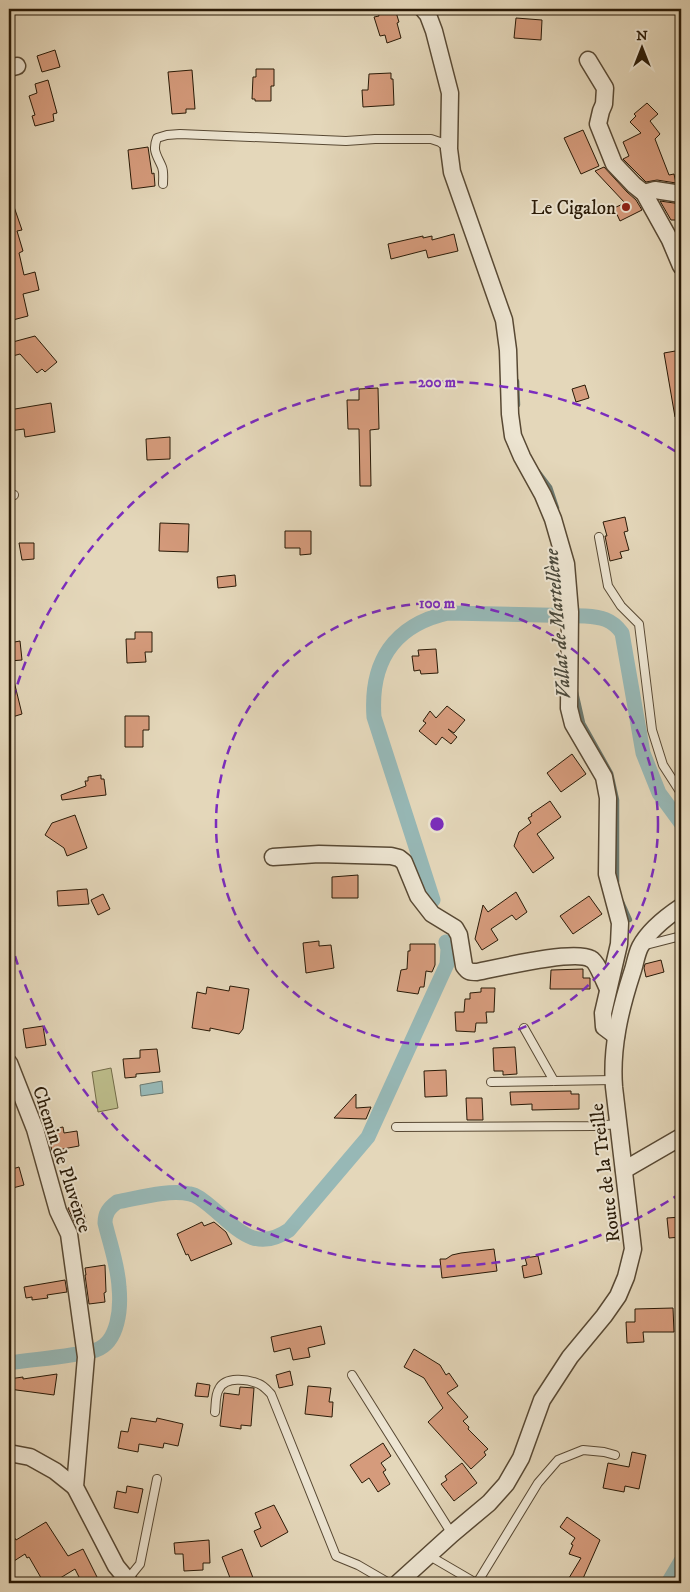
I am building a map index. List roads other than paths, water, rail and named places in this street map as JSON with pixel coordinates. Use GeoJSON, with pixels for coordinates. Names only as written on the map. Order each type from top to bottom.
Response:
{"type":"FeatureCollection","features":[{"type":"Feature","properties":{"kind":"street"},"geometry":{"type":"LineString","coordinates":[[423,9],[428,15],[434,31],[450,93],[449,149],[452,172],[504,320],[508,350],[510,414],[513,436],[553,519],[566,564],[570,612],[569,708],[573,724],[604,776],[608,798],[607,874],[620,924],[619,944],[603,1013],[604,1027],[616,1036]]}},
{"type":"Feature","properties":{"kind":"street"},"geometry":{"type":"LineString","coordinates":[[588,60],[605,88],[604,104],[598,124],[614,164],[644,193],[675,238],[681,266]]}},
{"type":"Feature","properties":{"kind":"street"},"geometry":{"type":"LineString","coordinates":[[644,193],[655,190],[681,194]]}},
{"type":"Feature","properties":{"kind":"street"},"geometry":{"type":"LineString","coordinates":[[273,857],[319,854],[391,856],[398,858],[407,867],[418,896],[432,914],[454,928],[459,935],[464,966],[470,972],[557,957],[589,957],[594,961],[608,988]]}},
{"type":"Feature","properties":{"kind":"street","name":"Route de la Treille"},"geometry":{"type":"LineString","coordinates":[[398,1583],[489,1503],[506,1484],[521,1458],[542,1400],[570,1358],[618,1296],[626,1277],[633,1249],[614,1080],[616,1036],[626,990],[640,946],[656,926],[681,907]]}},
{"type":"Feature","properties":{"kind":"street","name":"Chemin de Pluvence"},"geometry":{"type":"LineString","coordinates":[[9,1063],[35,1129],[58,1211],[69,1234],[84,1350],[75,1487]]}},
{"type":"Feature","properties":{"kind":"street"},"geometry":{"type":"LineString","coordinates":[[624,1170],[681,1137]]}},
{"type":"Feature","properties":{"kind":"street"},"geometry":{"type":"LineString","coordinates":[[9,1452],[30,1457],[55,1471],[75,1487],[116,1566],[129,1582]]}},
{"type":"Feature","properties":{"kind":"lane"},"geometry":{"type":"LineString","coordinates":[[162,184],[163,169],[154,146],[158,138],[167,135],[346,141],[431,139],[440,142],[449,149]]}},
{"type":"Feature","properties":{"kind":"lane"},"geometry":{"type":"LineString","coordinates":[[598,537],[608,586],[621,606],[639,624],[652,730],[663,764],[681,793]]}},
{"type":"Feature","properties":{"kind":"lane"},"geometry":{"type":"LineString","coordinates":[[640,946],[681,936]]}},
{"type":"Feature","properties":{"kind":"lane"},"geometry":{"type":"LineString","coordinates":[[524,1028],[554,1081]]}},
{"type":"Feature","properties":{"kind":"lane"},"geometry":{"type":"LineString","coordinates":[[491,1082],[614,1080]]}},
{"type":"Feature","properties":{"kind":"lane"},"geometry":{"type":"LineString","coordinates":[[396,1127],[594,1126],[618,1124]]}},
{"type":"Feature","properties":{"kind":"lane"},"geometry":{"type":"LineString","coordinates":[[352,1375],[452,1534]]}},
{"type":"Feature","properties":{"kind":"lane"},"geometry":{"type":"LineString","coordinates":[[215,1412],[219,1388],[225,1382],[235,1380],[256,1382],[267,1390],[271,1394],[336,1556],[358,1564],[389,1583]]}},
{"type":"Feature","properties":{"kind":"lane"},"geometry":{"type":"LineString","coordinates":[[428,1555],[476,1583],[538,1483],[558,1460],[584,1450],[615,1454]]}},
{"type":"Feature","properties":{"kind":"lane"},"geometry":{"type":"LineString","coordinates":[[129,1582],[140,1564],[157,1479]]}},
{"type":"Feature","properties":{"kind":"water"},"geometry":{"type":"Polygon","coordinates":[[[162,1081],[163,1093],[141,1096],[140,1085],[162,1081]]]}},
{"type":"Feature","properties":{"kind":"waterway","name":"Vallat de Martellène"},"geometry":{"type":"LineString","coordinates":[[517,381],[518,405]]}},
{"type":"Feature","properties":{"kind":"waterway","name":"Vallat de Martellène"},"geometry":{"type":"LineString","coordinates":[[538,471],[550,487],[557,508]]}},
{"type":"Feature","properties":{"kind":"waterway"},"geometry":{"type":"LineString","coordinates":[[433,900],[374,717],[374,697],[376,679],[381,663],[389,649],[413,627],[448,613],[585,616],[601,618],[618,628],[622,633],[643,753],[659,793],[681,823]]}},
{"type":"Feature","properties":{"kind":"waterway","name":"Vallat de Martellène"},"geometry":{"type":"LineString","coordinates":[[576,692],[583,723],[611,773],[617,800],[617,882]]}},
{"type":"Feature","properties":{"kind":"waterway","name":"Vallat de Martellène"},"geometry":{"type":"LineString","coordinates":[[622,902],[630,920]]}},
{"type":"Feature","properties":{"kind":"waterway"},"geometry":{"type":"LineString","coordinates":[[9,1363],[96,1350],[110,1340],[117,1323],[120,1295],[114,1255],[105,1219],[108,1211],[117,1202],[163,1193],[190,1194],[203,1200],[246,1235],[266,1239],[277,1237],[289,1230],[368,1137],[447,964],[448,949],[446,942]]}},
{"type":"Feature","properties":{"kind":"waterway"},"geometry":{"type":"LineString","coordinates":[[668,1583],[681,1561]]}},
{"type":"Feature","properties":{"kind":"place","name":"Le Cigalon"},"geometry":{"type":"Point","coordinates":[626,207]}}]}
